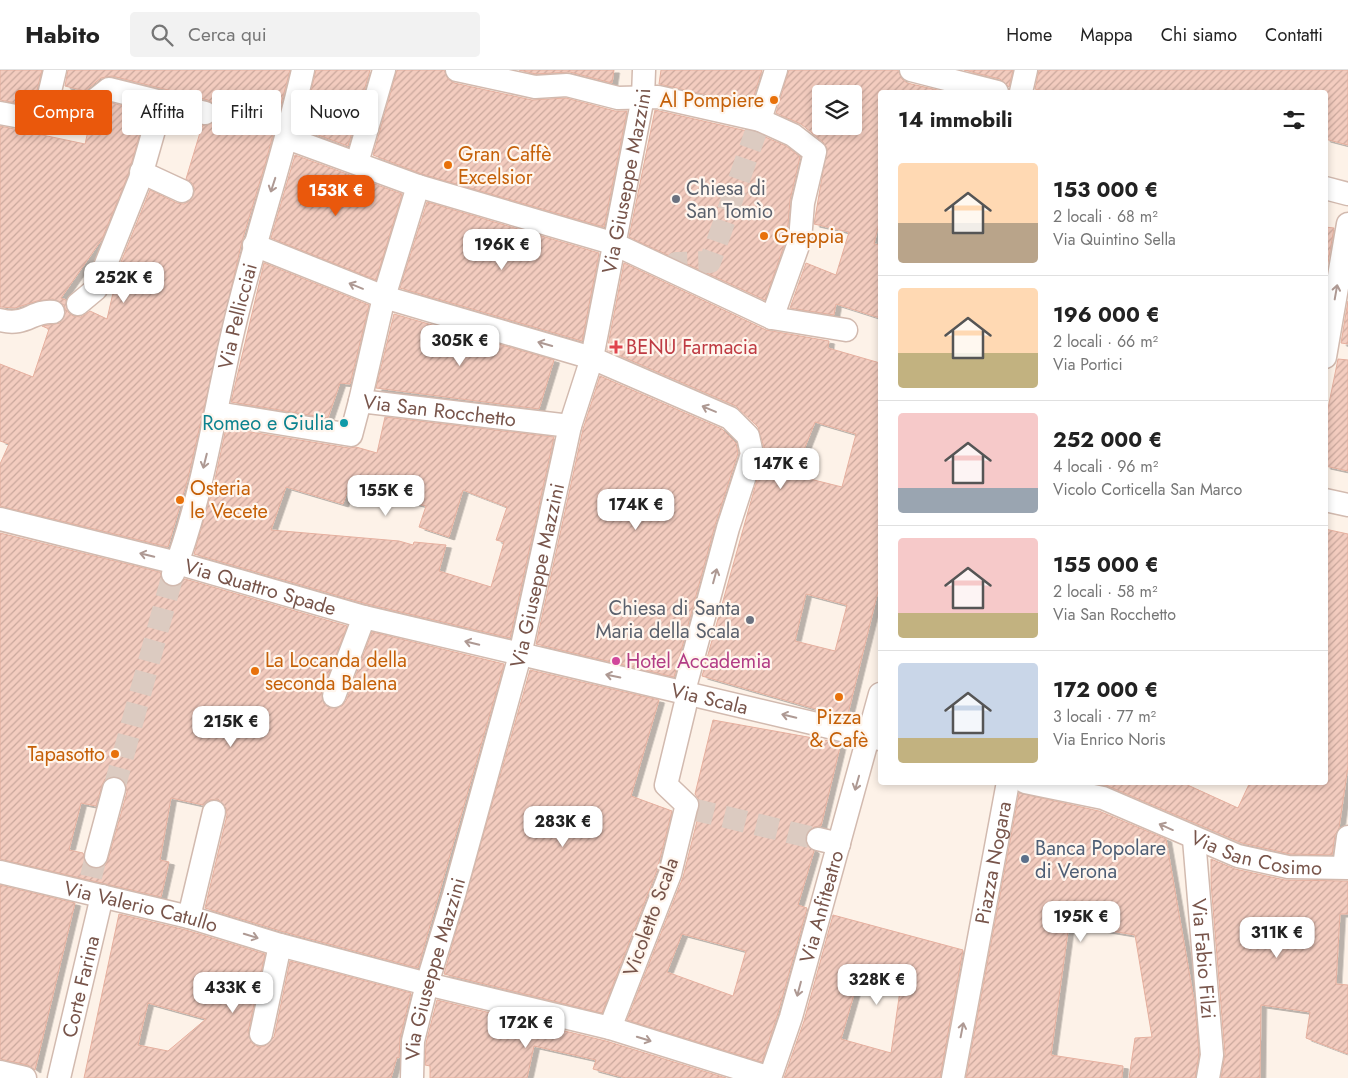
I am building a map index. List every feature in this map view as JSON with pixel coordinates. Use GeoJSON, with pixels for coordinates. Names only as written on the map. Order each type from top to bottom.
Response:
{"type":"FeatureCollection","features":[{"type":"Feature","properties":{"kind":"street"},"geometry":{"type":"LineString","coordinates":[[50,90],[55,70]]}},
{"type":"Feature","properties":{"kind":"street","name":"Via Pellicciai"},"geometry":{"type":"LineString","coordinates":[[175,568],[217,414],[234,325],[254,245],[287,138],[303,70]]}},
{"type":"Feature","properties":{"kind":"street"},"geometry":{"type":"LineString","coordinates":[[357,163],[384,70]]}},
{"type":"Feature","properties":{"kind":"street"},"geometry":{"type":"LineString","coordinates":[[457,70],[535,88],[567,85],[618,98],[658,97],[760,120],[793,135],[815,152],[803,203],[800,240],[772,318]]}},
{"type":"Feature","properties":{"kind":"street","name":"Via Giuseppe Mazzini"},"geometry":{"type":"LineString","coordinates":[[412,1078],[413,1041],[427,984],[454,895],[520,655],[570,426],[592,358],[612,243],[642,97],[644,70]]}},
{"type":"Feature","properties":{"kind":"street"},"geometry":{"type":"LineString","coordinates":[[760,120],[776,70]]}},
{"type":"Feature","properties":{"kind":"street"},"geometry":{"type":"LineString","coordinates":[[911,70],[989,90]]}},
{"type":"Feature","properties":{"kind":"street"},"geometry":{"type":"LineString","coordinates":[[1021,90],[1026,70]]}},
{"type":"Feature","properties":{"kind":"street"},"geometry":{"type":"LineString","coordinates":[[108,90],[122,92]]}},
{"type":"Feature","properties":{"kind":"street"},"geometry":{"type":"LineString","coordinates":[[0,114],[15,116]]}},
{"type":"Feature","properties":{"kind":"street"},"geometry":{"type":"LineString","coordinates":[[78,304],[96,289],[140,175],[150,135]]}},
{"type":"Feature","properties":{"kind":"street"},"geometry":{"type":"LineString","coordinates":[[287,138],[418,186],[612,243],[772,318],[846,330]]}},
{"type":"Feature","properties":{"kind":"street"},"geometry":{"type":"LineString","coordinates":[[140,175],[182,191]]}},
{"type":"Feature","properties":{"kind":"street"},"geometry":{"type":"LineString","coordinates":[[361,393],[384,297],[418,186]]}},
{"type":"Feature","properties":{"kind":"street"},"geometry":{"type":"LineString","coordinates":[[1328,189],[1348,194]]}},
{"type":"Feature","properties":{"kind":"street"},"geometry":{"type":"LineString","coordinates":[[1328,340],[1348,224]]}},
{"type":"Feature","properties":{"kind":"street"},"geometry":{"type":"LineString","coordinates":[[254,245],[384,297],[592,358],[730,418],[748,436],[752,454],[728,528],[684,691]]}},
{"type":"Feature","properties":{"kind":"street"},"geometry":{"type":"LineString","coordinates":[[0,320],[10,323],[28,320],[35,314],[53,312]]}},
{"type":"Feature","properties":{"kind":"street","name":"Via San Rocchetto"},"geometry":{"type":"LineString","coordinates":[[217,414],[351,435],[361,393],[570,426]]}},
{"type":"Feature","properties":{"kind":"street"},"geometry":{"type":"LineString","coordinates":[[1328,501],[1348,505]]}},
{"type":"Feature","properties":{"kind":"street","name":"Via Quattro Spade"},"geometry":{"type":"LineString","coordinates":[[0,519],[175,568],[520,655]]}},
{"type":"Feature","properties":{"kind":"street"},"geometry":{"type":"LineString","coordinates":[[334,696],[364,617]]}},
{"type":"Feature","properties":{"kind":"street","name":"Via Scala"},"geometry":{"type":"LineString","coordinates":[[520,655],[684,691],[875,737]]}},
{"type":"Feature","properties":{"kind":"street","name":"Vicoletto Scala"},"geometry":{"type":"LineString","coordinates":[[610,1028],[670,874],[688,807],[666,784],[686,702],[684,691]]}},
{"type":"Feature","properties":{"kind":"street","name":"Via Anfiteatro"},"geometry":{"type":"LineString","coordinates":[[770,1078],[791,1017],[828,842],[875,737],[878,711]]}},
{"type":"Feature","properties":{"kind":"street","name":"Piazza Nogara"},"geometry":{"type":"LineString","coordinates":[[952,1078],[1007,785]]}},
{"type":"Feature","properties":{"kind":"street","name":"Via San Cosimo"},"geometry":{"type":"LineString","coordinates":[[1055,785],[1106,790],[1194,839],[1238,856],[1288,867],[1346,868]]}},
{"type":"Feature","properties":{"kind":"street","name":"Corte Farina"},"geometry":{"type":"LineString","coordinates":[[59,1078],[94,881],[114,789]]}},
{"type":"Feature","properties":{"kind":"street"},"geometry":{"type":"LineString","coordinates":[[189,917],[214,812]]}},
{"type":"Feature","properties":{"kind":"street"},"geometry":{"type":"LineString","coordinates":[[1346,868],[1348,837]]}},
{"type":"Feature","properties":{"kind":"street","name":"Via Fabio Filzi"},"geometry":{"type":"LineString","coordinates":[[1194,839],[1212,1055],[1208,1078]]}},
{"type":"Feature","properties":{"kind":"street","name":"Via Valerio Catullo"},"geometry":{"type":"LineString","coordinates":[[0,872],[94,881],[189,917],[280,945],[427,984],[610,1028],[770,1078]]}},
{"type":"Feature","properties":{"kind":"street"},"geometry":{"type":"LineString","coordinates":[[261,1034],[280,945]]}},
{"type":"Feature","properties":{"kind":"street"},"geometry":{"type":"LineString","coordinates":[[398,1078],[413,1041]]}},
{"type":"Feature","properties":{"kind":"street"},"geometry":{"type":"LineString","coordinates":[[0,1072],[25,1078]]}},
{"type":"Feature","properties":{"kind":"building"},"geometry":{"type":"Polygon","coordinates":[[[0,70],[42,70],[37,90],[15,90],[15,103],[0,100],[0,70]]]}},
{"type":"Feature","properties":{"kind":"building"},"geometry":{"type":"Polygon","coordinates":[[[68,70],[290,70],[281,104],[281,90],[212,90],[212,103],[202,98],[202,90],[168,90],[112,76],[101,78],[86,90],[65,86],[68,70]]]}},
{"type":"Feature","properties":{"kind":"building"},"geometry":{"type":"Polygon","coordinates":[[[316,70],[370,70],[364,90],[311,90],[316,70]]]}},
{"type":"Feature","properties":{"kind":"building"},"geometry":{"type":"Polygon","coordinates":[[[397,70],[444,70],[448,79],[454,83],[532,100],[566,98],[615,111],[627,111],[604,227],[422,174],[373,155],[397,70]]]}},
{"type":"Feature","properties":{"kind":"building"},"geometry":{"type":"Polygon","coordinates":[[[519,70],[614,70],[612,83],[570,72],[536,74],[519,70]]]}},
{"type":"Feature","properties":{"kind":"building"},"geometry":{"type":"Polygon","coordinates":[[[661,70],[762,70],[751,105],[659,84],[661,70]]]}},
{"type":"Feature","properties":{"kind":"building"},"geometry":{"type":"Polygon","coordinates":[[[789,70],[898,70],[902,79],[907,83],[937,90],[878,90],[878,227],[874,244],[878,245],[878,317],[836,304],[834,315],[790,308],[806,263],[836,275],[849,232],[814,224],[827,148],[814,135],[862,135],[862,85],[812,85],[812,133],[801,124],[776,113],[789,70]]]}},
{"type":"Feature","properties":{"kind":"building"},"geometry":{"type":"Polygon","coordinates":[[[964,70],[1013,70],[1009,87],[1000,79],[964,70]]]}},
{"type":"Feature","properties":{"kind":"building"},"geometry":{"type":"Polygon","coordinates":[[[1039,70],[1348,70],[1348,145],[1328,140],[1328,90],[1035,89],[1039,70]]]}},
{"type":"Feature","properties":{"kind":"building"},"geometry":{"type":"Polygon","coordinates":[[[112,103],[122,106],[122,135],[139,135],[128,175],[102,239],[61,298],[66,300],[68,312],[73,316],[81,317],[90,311],[107,319],[119,267],[150,190],[177,203],[184,204],[190,201],[195,189],[192,183],[186,179],[199,135],[202,135],[202,126],[212,123],[212,135],[273,135],[242,241],[188,478],[168,547],[0,506],[0,464],[9,444],[0,441],[0,364],[33,377],[49,329],[42,326],[60,323],[66,312],[64,305],[53,299],[37,301],[15,308],[0,307],[0,126],[15,129],[15,135],[42,135],[85,144],[87,135],[112,135],[112,103]]]}},
{"type":"Feature","properties":{"kind":"building"},"geometry":{"type":"Polygon","coordinates":[[[655,110],[756,133],[786,146],[800,157],[790,200],[787,237],[765,300],[629,237],[655,110]]]}},
{"type":"Feature","properties":{"kind":"building"},"geometry":{"type":"Polygon","coordinates":[[[318,135],[351,135],[348,146],[318,135]]]}},
{"type":"Feature","properties":{"kind":"building"},"geometry":{"type":"Polygon","coordinates":[[[295,155],[402,194],[376,280],[271,238],[295,155]]]}},
{"type":"Feature","properties":{"kind":"building"},"geometry":{"type":"Polygon","coordinates":[[[427,202],[599,253],[582,341],[400,288],[427,202]]]}},
{"type":"Feature","properties":{"kind":"building"},"geometry":{"type":"Polygon","coordinates":[[[1328,227],[1334,228],[1328,263],[1328,227]]]}},
{"type":"Feature","properties":{"kind":"building"},"geometry":{"type":"Polygon","coordinates":[[[264,263],[369,305],[350,384],[340,383],[328,418],[231,402],[264,263]]]}},
{"type":"Feature","properties":{"kind":"building"},"geometry":{"type":"Polygon","coordinates":[[[624,263],[766,330],[829,341],[828,348],[878,362],[878,591],[847,718],[702,676],[765,451],[758,427],[736,406],[607,350],[624,263]],[[815,422],[794,475],[842,487],[856,434],[815,422]],[[806,594],[795,641],[835,651],[847,605],[806,594]]]}},
{"type":"Feature","properties":{"kind":"building"},"geometry":{"type":"Polygon","coordinates":[[[1348,301],[1348,344],[1341,343],[1348,301]]]}},
{"type":"Feature","properties":{"kind":"building"},"geometry":{"type":"Polygon","coordinates":[[[394,314],[554,360],[539,409],[376,388],[394,314]]]}},
{"type":"Feature","properties":{"kind":"building"},"geometry":{"type":"Polygon","coordinates":[[[1338,359],[1348,360],[1348,471],[1328,467],[1328,408],[1338,359]]]}},
{"type":"Feature","properties":{"kind":"building"},"geometry":{"type":"Polygon","coordinates":[[[600,376],[722,429],[736,443],[738,453],[715,525],[674,677],[536,644],[583,429],[600,376]]]}},
{"type":"Feature","properties":{"kind":"building"},"geometry":{"type":"Polygon","coordinates":[[[385,417],[554,437],[510,638],[367,604],[194,554],[214,484],[226,428],[349,448],[356,447],[377,453],[385,417]],[[349,486],[343,504],[286,487],[271,530],[399,541],[413,545],[414,542],[446,545],[439,571],[491,587],[504,542],[496,540],[507,507],[463,490],[449,537],[419,527],[426,506],[349,486]]]}},
{"type":"Feature","properties":{"kind":"building"},"geometry":{"type":"Polygon","coordinates":[[[1328,530],[1348,534],[1348,766],[1339,828],[1335,835],[1332,855],[1290,854],[1242,843],[1104,785],[1188,785],[1238,808],[1249,785],[1328,785],[1328,530]]]}},
{"type":"Feature","properties":{"kind":"building"},"geometry":{"type":"Polygon","coordinates":[[[0,533],[160,572],[163,582],[169,586],[176,587],[185,579],[347,626],[322,692],[324,704],[330,708],[342,706],[346,701],[372,632],[504,664],[418,968],[284,932],[205,908],[227,815],[226,808],[218,799],[210,800],[203,805],[171,798],[160,860],[169,862],[161,897],[0,859],[0,533]],[[111,776],[105,779],[96,806],[81,803],[69,850],[83,853],[86,865],[93,869],[105,866],[108,860],[127,792],[124,780],[111,776]]]}},
{"type":"Feature","properties":{"kind":"building"},"geometry":{"type":"Polygon","coordinates":[[[530,670],[659,700],[631,796],[672,811],[657,870],[602,1013],[444,974],[530,670]]]}},
{"type":"Feature","properties":{"kind":"building"},"geometry":{"type":"Polygon","coordinates":[[[713,720],[841,743],[821,826],[814,827],[805,836],[806,843],[814,851],[798,905],[807,908],[778,1013],[762,1062],[627,1020],[683,877],[700,809],[700,801],[695,794],[713,720]],[[682,934],[667,972],[733,996],[746,951],[682,934]]]}},
{"type":"Feature","properties":{"kind":"building"},"geometry":{"type":"Polygon","coordinates":[[[1019,793],[1099,811],[1166,839],[1195,1006],[1199,1054],[1195,1078],[1129,1078],[1135,1038],[1152,1037],[1135,935],[1069,924],[1051,1055],[1123,1066],[1122,1078],[966,1078],[1019,793]]]}},
{"type":"Feature","properties":{"kind":"building"},"geometry":{"type":"Polygon","coordinates":[[[1211,859],[1235,869],[1285,880],[1348,881],[1348,914],[1340,914],[1336,984],[1348,985],[1348,1054],[1306,1038],[1310,1012],[1261,1005],[1260,1078],[1221,1078],[1225,1054],[1211,883],[1211,859]]]}},
{"type":"Feature","properties":{"kind":"building"},"geometry":{"type":"Polygon","coordinates":[[[0,885],[75,903],[35,1070],[28,1065],[0,1059],[0,885]]]}},
{"type":"Feature","properties":{"kind":"building"},"geometry":{"type":"Polygon","coordinates":[[[119,914],[186,930],[265,954],[248,1032],[252,1043],[258,1047],[265,1046],[274,1037],[290,961],[411,993],[400,1038],[399,1058],[397,1057],[391,1078],[84,1078],[119,914]],[[148,1003],[138,1045],[168,1051],[206,1019],[148,1003]]]}},
{"type":"Feature","properties":{"kind":"building"},"geometry":{"type":"Polygon","coordinates":[[[833,915],[963,950],[940,1078],[784,1078],[804,1021],[833,915]],[[862,967],[841,1039],[891,1053],[902,977],[862,967]]]}},
{"type":"Feature","properties":{"kind":"building"},"geometry":{"type":"Polygon","coordinates":[[[437,1000],[606,1041],[726,1078],[626,1078],[593,1069],[596,1060],[534,1046],[527,1078],[430,1078],[430,1066],[425,1065],[426,1043],[437,1000]]]}},
{"type":"Feature","properties":{"kind":"tunnel"},"geometry":{"type":"LineString","coordinates":[[669,271],[676,263],[710,262],[760,120]]}},
{"type":"Feature","properties":{"kind":"tunnel"},"geometry":{"type":"LineString","coordinates":[[114,789],[173,574]]}},
{"type":"Feature","properties":{"kind":"tunnel"},"geometry":{"type":"LineString","coordinates":[[692,809],[818,839]]}},
{"type":"Feature","properties":{"kind":"tunnel"},"geometry":{"type":"LineString","coordinates":[[91,877],[96,856]]}},
{"type":"Feature","properties":{"kind":"place","name":"Al Pompiere"},"geometry":{"type":"Point","coordinates":[774,100]}},
{"type":"Feature","properties":{"kind":"place","name":"Gran Caffè Excelsior"},"geometry":{"type":"Point","coordinates":[448,165]}},
{"type":"Feature","properties":{"kind":"place","name":"Chiesa di San Tomìo"},"geometry":{"type":"Point","coordinates":[676,199]}},
{"type":"Feature","properties":{"kind":"place","name":"Greppia"},"geometry":{"type":"Point","coordinates":[764,236]}},
{"type":"Feature","properties":{"kind":"place","name":"BENU Farmacia"},"geometry":{"type":"Point","coordinates":[616,347]}},
{"type":"Feature","properties":{"kind":"place","name":"Romeo e Giulia"},"geometry":{"type":"Point","coordinates":[344,423]}},
{"type":"Feature","properties":{"kind":"place","name":"Osteria le Vecete"},"geometry":{"type":"Point","coordinates":[180,500]}},
{"type":"Feature","properties":{"kind":"place","name":"Chiesa di Santa Maria della Scala"},"geometry":{"type":"Point","coordinates":[750,620]}},
{"type":"Feature","properties":{"kind":"place","name":"Hotel Accademia"},"geometry":{"type":"Point","coordinates":[616,661]}},
{"type":"Feature","properties":{"kind":"place","name":"La Locanda della seconda Balena"},"geometry":{"type":"Point","coordinates":[255,671]}},
{"type":"Feature","properties":{"kind":"place","name":"Pizza & Cafè"},"geometry":{"type":"Point","coordinates":[839,697]}},
{"type":"Feature","properties":{"kind":"place","name":"Tapasotto"},"geometry":{"type":"Point","coordinates":[115,754]}},
{"type":"Feature","properties":{"kind":"place","name":"Banca Popolare di Verona"},"geometry":{"type":"Point","coordinates":[1025,859]}}]}
